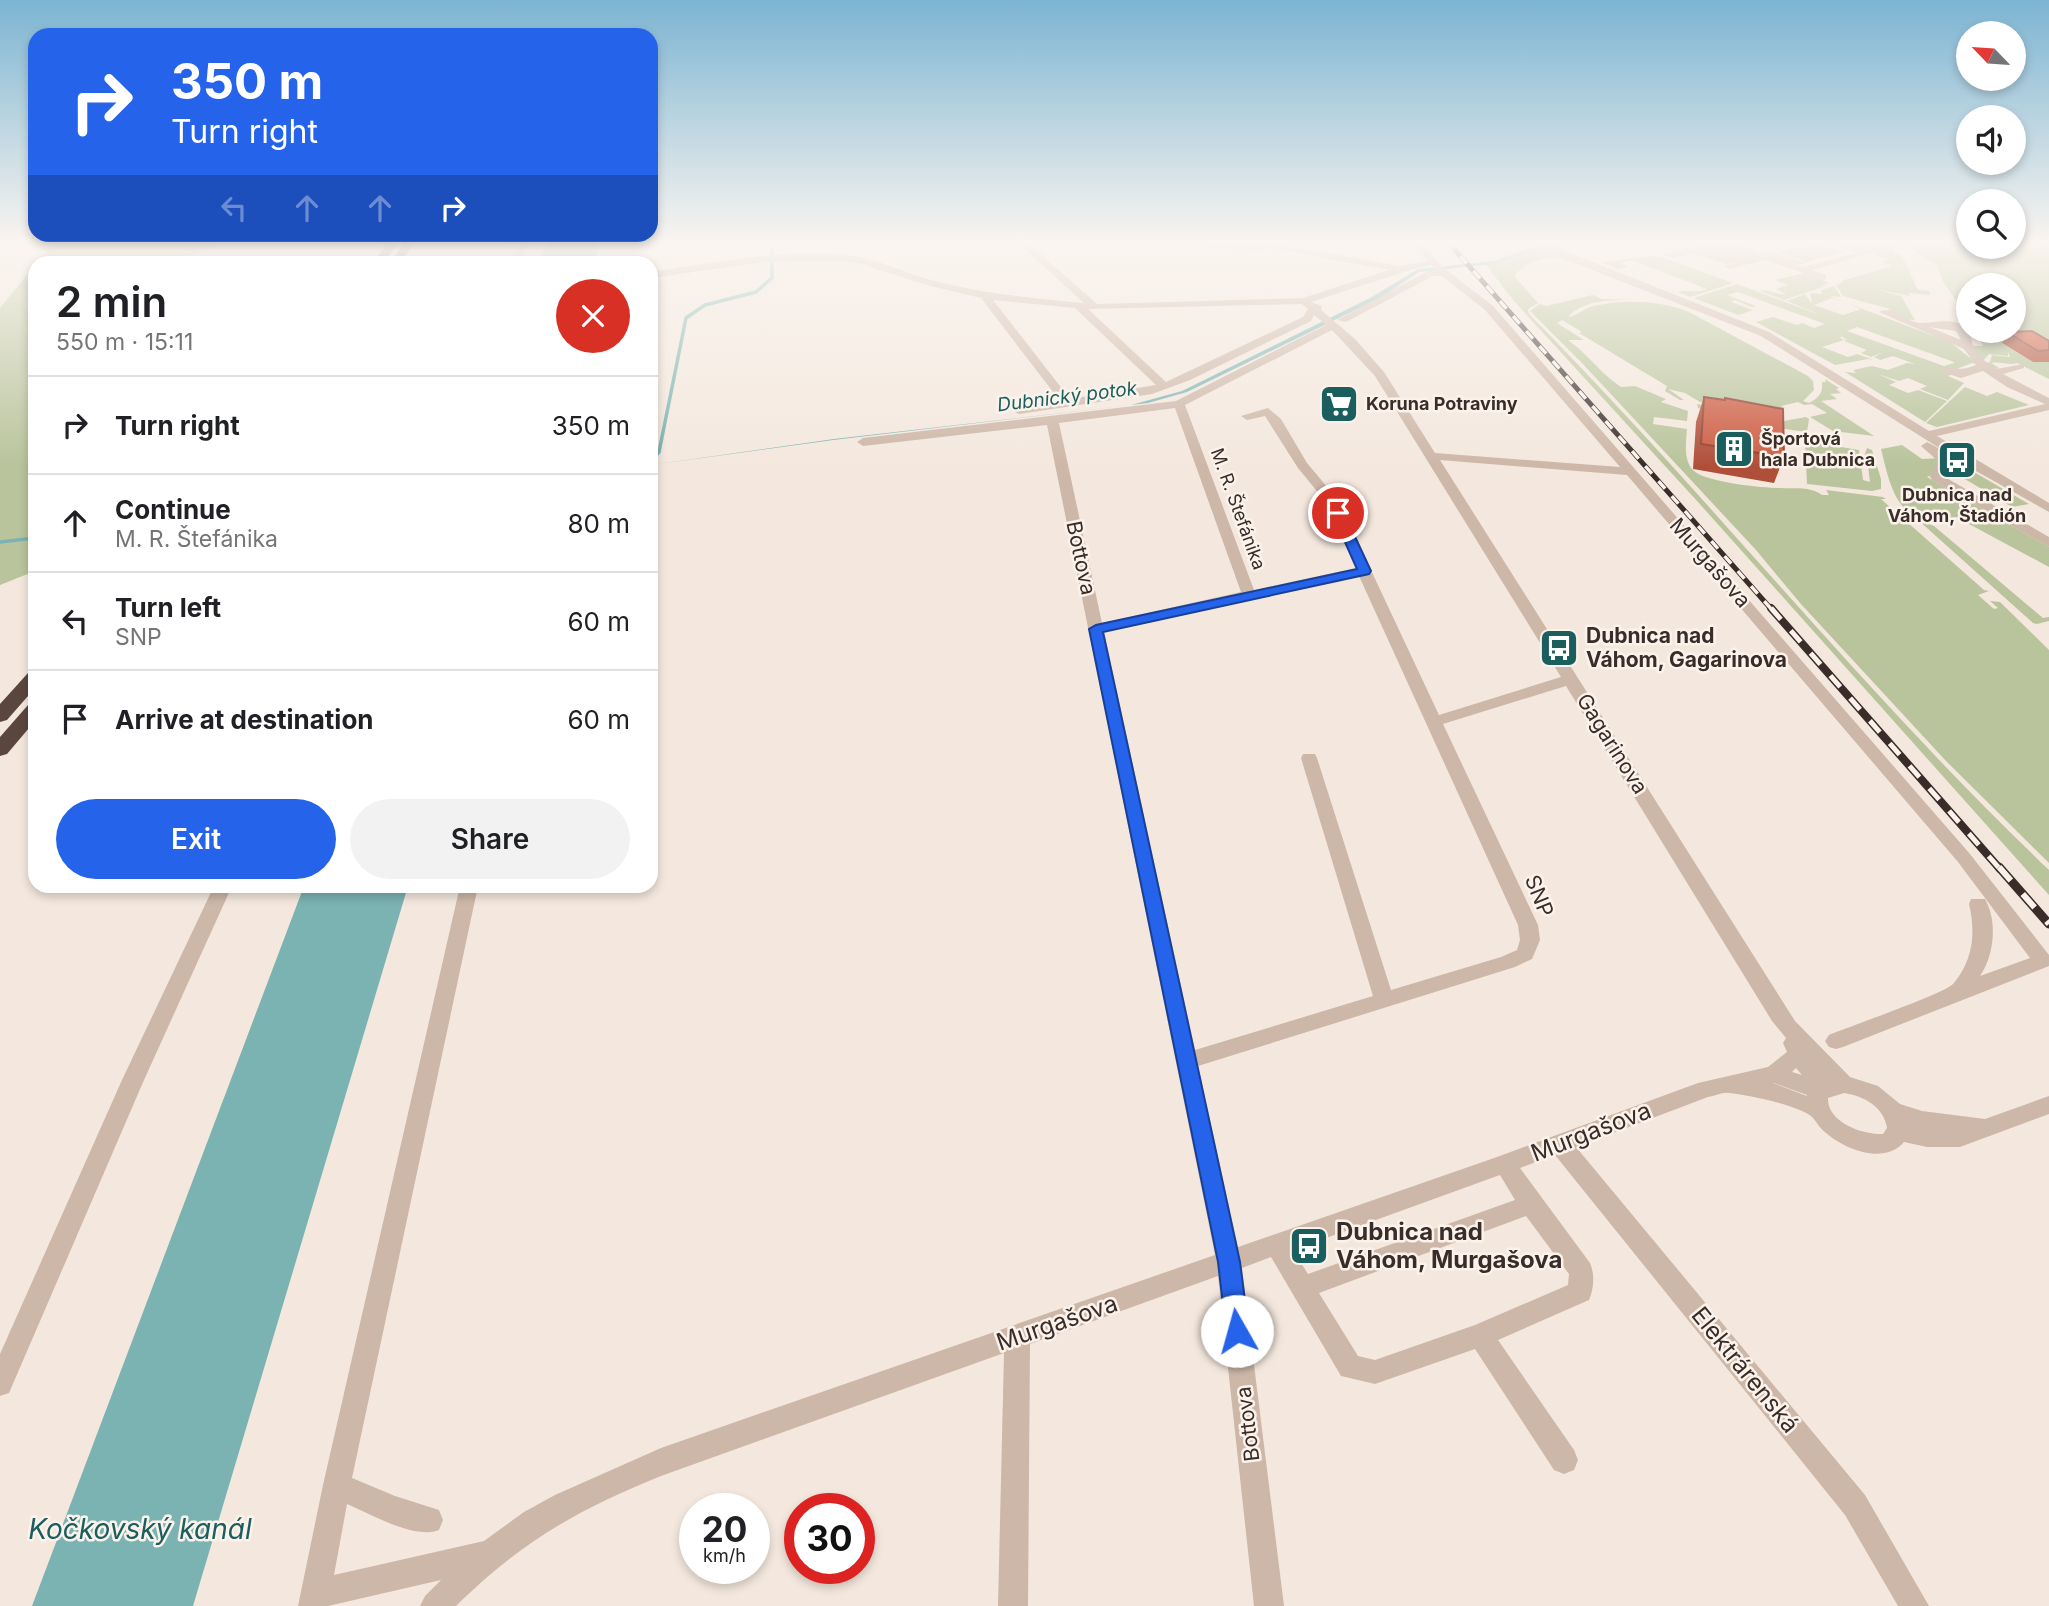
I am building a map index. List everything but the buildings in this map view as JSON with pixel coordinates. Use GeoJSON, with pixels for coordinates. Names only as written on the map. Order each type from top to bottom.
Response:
{"type":"FeatureCollection","features":[{"type":"Feature","properties":{"kind":"highway"},"geometry":{"type":"LineString","coordinates":[[0,716],[28,685]]}},
{"type":"Feature","properties":{"kind":"highway"},"geometry":{"type":"LineString","coordinates":[[0,750],[28,717]]}},
{"type":"Feature","properties":{"kind":"street"},"geometry":{"type":"LineString","coordinates":[[1000,316],[1068,404]]}},
{"type":"Feature","properties":{"kind":"street"},"geometry":{"type":"LineString","coordinates":[[1089,316],[1164,386]]}},
{"type":"Feature","properties":{"kind":"street"},"geometry":{"type":"LineString","coordinates":[[1020,410],[1148,392],[1307,319],[1319,316]]}},
{"type":"Feature","properties":{"kind":"street"},"geometry":{"type":"LineString","coordinates":[[863,442],[1179,404],[1321,316]]}},
{"type":"Feature","properties":{"kind":"street","name":"Gagarinova"},"geometry":{"type":"LineString","coordinates":[[1324,316],[1380,374],[1827,1093]]}},
{"type":"Feature","properties":{"kind":"street","name":"Murgašova"},"geometry":{"type":"LineString","coordinates":[[1495,316],[1964,858],[2043,961],[1836,1041]]}},
{"type":"Feature","properties":{"kind":"street"},"geometry":{"type":"LineString","coordinates":[[1729,316],[1830,373],[1922,437],[2049,508]]}},
{"type":"Feature","properties":{"kind":"street"},"geometry":{"type":"LineString","coordinates":[[1893,316],[1968,347],[1989,370],[2011,385],[2049,402]]}},
{"type":"Feature","properties":{"kind":"street"},"geometry":{"type":"LineString","coordinates":[[1923,325],[1958,327],[1964,331],[1968,347]]}},
{"type":"Feature","properties":{"kind":"street"},"geometry":{"type":"LineString","coordinates":[[1946,370],[1961,375],[2020,366]]}},
{"type":"Feature","properties":{"kind":"street"},"geometry":{"type":"LineString","coordinates":[[1830,373],[1844,370]]}},
{"type":"Feature","properties":{"kind":"street","name":"M. R. Štefánika"},"geometry":{"type":"LineString","coordinates":[[1179,404],[1249,595],[1364,571]]}},
{"type":"Feature","properties":{"kind":"street"},"geometry":{"type":"LineString","coordinates":[[1922,437],[2049,407]]}},
{"type":"Feature","properties":{"kind":"street","name":"SNP"},"geometry":{"type":"LineString","coordinates":[[1188,1061],[1508,962],[1525,954],[1530,940],[1528,925],[1436,721],[1331,500],[1302,465],[1277,422],[1268,412],[1247,416]]}},
{"type":"Feature","properties":{"kind":"street","name":"Bottova"},"geometry":{"type":"LineString","coordinates":[[1052,420],[1229,1262],[1269,1606]]}},
{"type":"Feature","properties":{"kind":"street"},"geometry":{"type":"LineString","coordinates":[[1922,437],[1944,461],[1936,477],[2049,543]]}},
{"type":"Feature","properties":{"kind":"street"},"geometry":{"type":"LineString","coordinates":[[1432,456],[1632,472]]}},
{"type":"Feature","properties":{"kind":"street"},"geometry":{"type":"LineString","coordinates":[[1096,629],[1249,595]]}},
{"type":"Feature","properties":{"kind":"street"},"geometry":{"type":"LineString","coordinates":[[1436,721],[1572,679]]}},
{"type":"Feature","properties":{"kind":"street"},"geometry":{"type":"LineString","coordinates":[[1309,758],[1384,1000]]}},
{"type":"Feature","properties":{"kind":"street"},"geometry":{"type":"LineString","coordinates":[[0,1384],[133,1080],[220,893]]}},
{"type":"Feature","properties":{"kind":"street"},"geometry":{"type":"LineString","coordinates":[[467,893],[314,1600],[493,1553]]}},
{"type":"Feature","properties":{"kind":"street"},"geometry":{"type":"LineString","coordinates":[[1958,992],[1979,962],[1983,923],[1978,904]]}},
{"type":"Feature","properties":{"kind":"street","name":"Gagarinova"},"geometry":{"type":"LineString","coordinates":[[1788,1027],[1798,1055],[1827,1093]]}},
{"type":"Feature","properties":{"kind":"street","name":"Murgašova"},"geometry":{"type":"LineString","coordinates":[[435,1606],[493,1553],[546,1515],[629,1475],[748,1430],[1017,1338],[1505,1164],[1706,1089],[1774,1074],[1798,1055]]}},
{"type":"Feature","properties":{"kind":"street"},"geometry":{"type":"LineString","coordinates":[[1774,1074],[1827,1093],[1867,1089],[1896,1121],[1927,1138],[1959,1138],[2049,1105]]}},
{"type":"Feature","properties":{"kind":"street","name":"Murgašova"},"geometry":{"type":"LineString","coordinates":[[1706,1089],[1749,1087],[1791,1097],[1827,1093]]}},
{"type":"Feature","properties":{"kind":"street"},"geometry":{"type":"LineString","coordinates":[[1827,1093],[1832,1128],[1864,1144],[1885,1144],[1894,1139],[1896,1121]]}},
{"type":"Feature","properties":{"kind":"street","name":"Elektrárenská"},"geometry":{"type":"LineString","coordinates":[[1560,1144],[1855,1505],[1914,1606]]}},
{"type":"Feature","properties":{"kind":"street"},"geometry":{"type":"LineString","coordinates":[[1277,1245],[1350,1367],[1374,1372],[1480,1335],[1580,1292],[1581,1271],[1505,1164]]}},
{"type":"Feature","properties":{"kind":"street"},"geometry":{"type":"LineString","coordinates":[[1304,1287],[1531,1203]]}},
{"type":"Feature","properties":{"kind":"street"},"geometry":{"type":"LineString","coordinates":[[1480,1335],[1564,1460]]}},
{"type":"Feature","properties":{"kind":"street"},"geometry":{"type":"LineString","coordinates":[[1013,1606],[1017,1338]]}},
{"type":"Feature","properties":{"kind":"street"},"geometry":{"type":"LineString","coordinates":[[337,1485],[394,1510],[429,1520]]}},
{"type":"Feature","properties":{"kind":"green space"},"geometry":{"type":"Polygon","coordinates":[[[0,316],[28,316],[28,574],[0,585],[0,316]]]}},
{"type":"Feature","properties":{"kind":"green space"},"geometry":{"type":"Polygon","coordinates":[[[1528,316],[1531,316],[1660,453],[1915,735],[2049,870],[2049,895],[1528,316]]]}},
{"type":"Feature","properties":{"kind":"green space"},"geometry":{"type":"Polygon","coordinates":[[[1535,316],[1696,316],[1808,376],[1813,381],[1814,390],[1803,401],[1809,403],[1818,397],[1825,379],[1839,388],[1836,389],[1841,393],[1830,394],[1837,399],[1821,401],[1874,436],[1833,431],[1810,417],[1827,413],[1812,404],[1804,405],[1798,402],[1768,412],[1784,421],[1806,417],[1809,419],[1807,432],[1755,425],[1698,408],[1697,404],[1738,410],[1700,402],[1685,393],[1668,389],[1684,400],[1680,400],[1665,391],[1667,386],[1579,333],[1582,332],[1562,320],[1557,323],[1584,340],[1568,340],[1621,387],[1635,386],[1666,399],[1661,402],[1688,411],[1687,421],[1654,417],[1653,424],[1687,429],[1687,457],[1690,467],[1700,475],[1748,486],[1807,489],[1822,495],[1829,495],[1826,490],[1883,497],[1886,499],[1881,499],[1984,590],[1989,591],[1978,595],[1994,609],[1998,608],[1990,601],[2000,602],[2049,650],[2049,863],[1946,761],[1800,603],[1756,550],[1535,316]]]}},
{"type":"Feature","properties":{"kind":"green space"},"geometry":{"type":"Polygon","coordinates":[[[1803,316],[1881,316],[1950,342],[1978,364],[1972,363],[1951,371],[1954,373],[1948,376],[1964,383],[1948,400],[1920,389],[1927,386],[1908,378],[1899,381],[1878,374],[1896,382],[1889,385],[1908,393],[1918,390],[1947,401],[1925,422],[1845,372],[1856,373],[1853,370],[1872,366],[1888,370],[1907,363],[1915,364],[1893,356],[1880,360],[1874,357],[1883,352],[1871,357],[1861,353],[1867,350],[1844,341],[1847,339],[1843,338],[1841,332],[1842,337],[1839,337],[1844,340],[1822,347],[1848,357],[1857,354],[1874,360],[1835,365],[1756,322],[1773,317],[1814,328],[1825,324],[1803,316]],[[1857,327],[1847,331],[1944,366],[1954,362],[1857,327]]]}},
{"type":"Feature","properties":{"kind":"green space"},"geometry":{"type":"Polygon","coordinates":[[[1894,316],[1913,316],[1915,320],[1894,316]]]}},
{"type":"Feature","properties":{"kind":"green space"},"geometry":{"type":"Polygon","coordinates":[[[2026,316],[2049,316],[2049,343],[2003,344],[2033,362],[2049,362],[2049,379],[2017,363],[1991,363],[1999,368],[1996,369],[1984,363],[1990,362],[1992,355],[2010,357],[2008,352],[2008,356],[1989,354],[1982,362],[1972,346],[1983,346],[1982,343],[2026,343],[2026,316]]]}},
{"type":"Feature","properties":{"kind":"green space"},"geometry":{"type":"Polygon","coordinates":[[[1965,387],[1987,396],[1997,392],[2029,405],[1937,427],[1926,423],[1965,387]]]}},
{"type":"Feature","properties":{"kind":"green space"},"geometry":{"type":"Polygon","coordinates":[[[1805,441],[1859,450],[1863,480],[1870,482],[1867,458],[1864,457],[1867,448],[1872,450],[1881,479],[1881,489],[1872,491],[1807,484],[1805,441]]]}},
{"type":"Feature","properties":{"kind":"green space"},"geometry":{"type":"Polygon","coordinates":[[[1902,445],[1922,459],[1940,458],[1932,475],[1927,477],[2049,547],[2049,567],[1956,517],[1922,518],[1910,513],[1901,504],[1889,480],[1881,449],[1902,445]]]}},
{"type":"Feature","properties":{"kind":"green space"},"geometry":{"type":"Polygon","coordinates":[[[1945,457],[2029,504],[2012,507],[1958,475],[1941,478],[1945,457]]]}},
{"type":"Feature","properties":{"kind":"green space"},"geometry":{"type":"Polygon","coordinates":[[[1918,520],[1934,526],[2043,618],[2049,617],[2049,621],[2033,623],[1918,520]]]}},
{"type":"Feature","properties":{"kind":"water"},"geometry":{"type":"Polygon","coordinates":[[[1334,316],[1343,316],[1187,392],[1131,405],[1182,391],[1334,316]]]}},
{"type":"Feature","properties":{"kind":"water"},"geometry":{"type":"Polygon","coordinates":[[[1130,405],[833,440],[658,464],[834,439],[1130,405]]]}},
{"type":"Feature","properties":{"kind":"water","name":"Kočkovský kanál"},"geometry":{"type":"Polygon","coordinates":[[[301,893],[406,893],[193,1606],[32,1606],[301,893]]]}},
{"type":"Feature","properties":{"kind":"waterway"},"geometry":{"type":"LineString","coordinates":[[658,453],[686,318],[689,316]]}},
{"type":"Feature","properties":{"kind":"waterway","name":"Dubnický potok"},"geometry":{"type":"LineString","coordinates":[[0,542],[28,539]]}},
{"type":"Feature","properties":{"kind":"railway"},"geometry":{"type":"LineString","coordinates":[[1513,316],[1772,610]]}},
{"type":"Feature","properties":{"kind":"railway"},"geometry":{"type":"LineString","coordinates":[[1771,608],[2000,869]]}},
{"type":"Feature","properties":{"kind":"railway"},"geometry":{"type":"LineString","coordinates":[[1999,867],[2049,924]]}},
{"type":"Feature","properties":{"kind":"place","name":"Koruna Potraviny"},"geometry":{"type":"Point","coordinates":[1339,404]}},
{"type":"Feature","properties":{"kind":"place","name":"Športová hala Dubnica"},"geometry":{"type":"Point","coordinates":[1734,449]}},
{"type":"Feature","properties":{"kind":"place","name":"Dubnica nad Váhom, Štadión"},"geometry":{"type":"Point","coordinates":[1957,460]}},
{"type":"Feature","properties":{"kind":"place","name":"Dubnica nad Váhom, Gagarinova"},"geometry":{"type":"Point","coordinates":[1559,648]}},
{"type":"Feature","properties":{"kind":"place","name":"Dubnica nad Váhom, Murgašova"},"geometry":{"type":"Point","coordinates":[1309,1246]}},
{"type":"Feature","properties":{"kind":"route"},"geometry":{"type":"LineString","coordinates":[[1237,1331],[1229,1262],[1096,629],[1364,571],[1338,513]]}}]}
